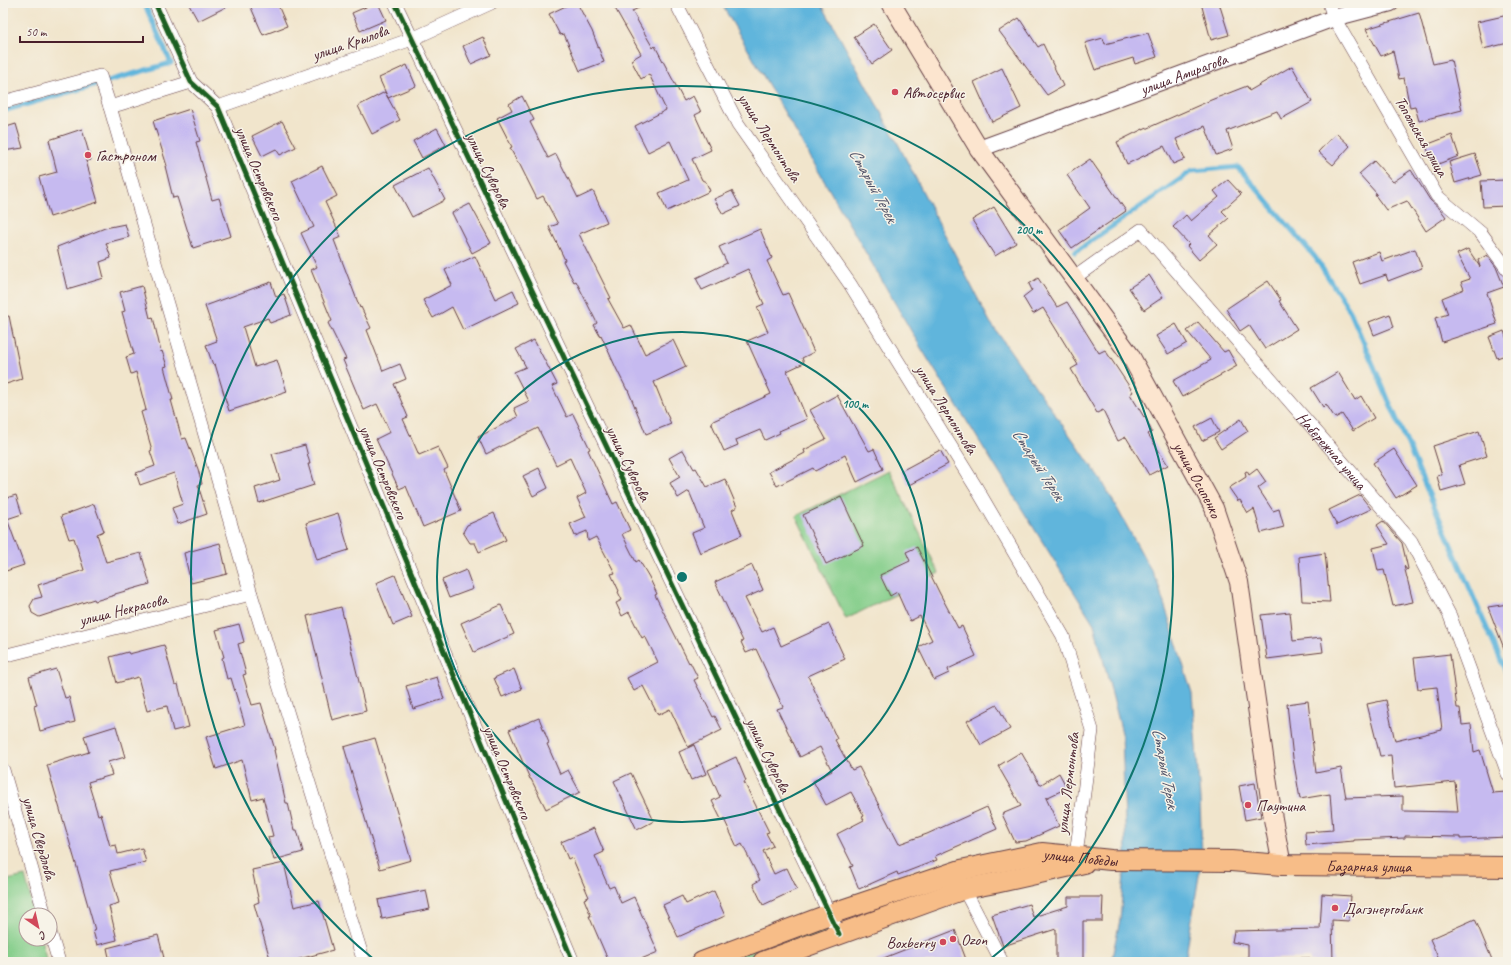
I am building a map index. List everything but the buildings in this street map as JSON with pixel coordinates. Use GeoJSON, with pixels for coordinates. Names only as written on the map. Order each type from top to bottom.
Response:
{"type":"FeatureCollection","features":[{"type":"Feature","properties":{"kind":"main road"},"geometry":{"type":"LineString","coordinates":[[891,3],[979,149]]}},
{"type":"Feature","properties":{"kind":"main road","name":"улица Осипенко"},"geometry":{"type":"LineString","coordinates":[[979,149],[1130,355],[1214,508],[1239,582],[1273,819],[1282,866]]}},
{"type":"Feature","properties":{"kind":"main road","name":"улица Победы"},"geometry":{"type":"LineString","coordinates":[[702,962],[830,914],[960,870],[1042,853],[1075,860],[1231,861]]}},
{"type":"Feature","properties":{"kind":"main road","name":"улица Победы"},"geometry":{"type":"LineString","coordinates":[[763,962],[964,889],[995,883],[1075,860]]}},
{"type":"Feature","properties":{"kind":"main road","name":"Базарная улица"},"geometry":{"type":"LineString","coordinates":[[1231,861],[1282,866],[1508,867]]}},
{"type":"Feature","properties":{"kind":"street","name":"улица Островского"},"geometry":{"type":"LineString","coordinates":[[155,3],[191,82],[218,107],[573,962]]}},
{"type":"Feature","properties":{"kind":"street","name":"улица Суворова"},"geometry":{"type":"LineString","coordinates":[[395,3],[840,934]]}},
{"type":"Feature","properties":{"kind":"street","name":"улица Крылова"},"geometry":{"type":"LineString","coordinates":[[218,107],[412,39],[491,3]]}},
{"type":"Feature","properties":{"kind":"street","name":"улица Лермонтова"},"geometry":{"type":"LineString","coordinates":[[676,3],[738,124],[850,284],[977,489],[1063,636],[1092,730],[1075,860]]}},
{"type":"Feature","properties":{"kind":"street","name":"улица Амирагова"},"geometry":{"type":"LineString","coordinates":[[979,149],[1332,10],[1391,3]]}},
{"type":"Feature","properties":{"kind":"street","name":"Топольская улица"},"geometry":{"type":"LineString","coordinates":[[1332,10],[1437,196],[1481,233],[1508,270]]}},
{"type":"Feature","properties":{"kind":"street"},"geometry":{"type":"LineString","coordinates":[[3,102],[100,76],[252,594],[364,962]]}},
{"type":"Feature","properties":{"kind":"street"},"geometry":{"type":"LineString","coordinates":[[110,107],[191,82]]}},
{"type":"Feature","properties":{"kind":"street","name":"Набережная улица"},"geometry":{"type":"LineString","coordinates":[[1074,278],[1140,230],[1146,236],[1411,541],[1450,616],[1508,774]]}},
{"type":"Feature","properties":{"kind":"street","name":"улица Некрасова"},"geometry":{"type":"LineString","coordinates":[[3,656],[252,594]]}},
{"type":"Feature","properties":{"kind":"street","name":"улица Свердлова"},"geometry":{"type":"LineString","coordinates":[[3,770],[43,907]]}},
{"type":"Feature","properties":{"kind":"street"},"geometry":{"type":"LineString","coordinates":[[964,889],[1002,962]]}},
{"type":"Feature","properties":{"kind":"street"},"geometry":{"type":"LineString","coordinates":[[54,947],[59,962]]}},
{"type":"Feature","properties":{"kind":"green space"},"geometry":{"type":"Polygon","coordinates":[[[889,470],[939,573],[846,619],[796,516],[889,470]]]}},
{"type":"Feature","properties":{"kind":"green space"},"geometry":{"type":"Polygon","coordinates":[[[25,876],[33,907],[18,907],[18,947],[43,947],[47,962],[3,962],[3,881],[25,876]]]}},
{"type":"Feature","properties":{"kind":"green space"},"geometry":{"type":"Polygon","coordinates":[[[829,922],[834,931],[749,962],[720,962],[829,922]]]}},
{"type":"Feature","properties":{"kind":"water","name":"Старый Терек"},"geometry":{"type":"Polygon","coordinates":[[[721,3],[821,3],[895,138],[990,322],[1102,481],[1157,581],[1192,693],[1200,800],[1202,857],[1185,962],[1111,962],[1120,920],[1126,852],[1122,733],[1094,624],[921,348],[721,3]]]}},
{"type":"Feature","properties":{"kind":"waterway"},"geometry":{"type":"LineString","coordinates":[[3,111],[171,63],[144,3]]}},
{"type":"Feature","properties":{"kind":"waterway"},"geometry":{"type":"LineString","coordinates":[[1075,252],[1192,171],[1238,167],[1315,257],[1350,311],[1508,677]]}},
{"type":"Feature","properties":{"kind":"cycle path"},"geometry":{"type":"LineString","coordinates":[[155,3],[191,82],[218,107],[573,962]]}},
{"type":"Feature","properties":{"kind":"cycle path"},"geometry":{"type":"LineString","coordinates":[[395,3],[839,934]]}},
{"type":"Feature","properties":{"kind":"place","name":"Автосервис"},"geometry":{"type":"Point","coordinates":[895,92]}},
{"type":"Feature","properties":{"kind":"place","name":"Гастроном"},"geometry":{"type":"Point","coordinates":[88,155]}},
{"type":"Feature","properties":{"kind":"place","name":"Паутина"},"geometry":{"type":"Point","coordinates":[1248,805]}},
{"type":"Feature","properties":{"kind":"place","name":"Дагэнергобанк"},"geometry":{"type":"Point","coordinates":[1335,908]}},
{"type":"Feature","properties":{"kind":"place","name":"Ozon"},"geometry":{"type":"Point","coordinates":[953,939]}},
{"type":"Feature","properties":{"kind":"place","name":"Boxberry"},"geometry":{"type":"Point","coordinates":[943,942]}}]}
